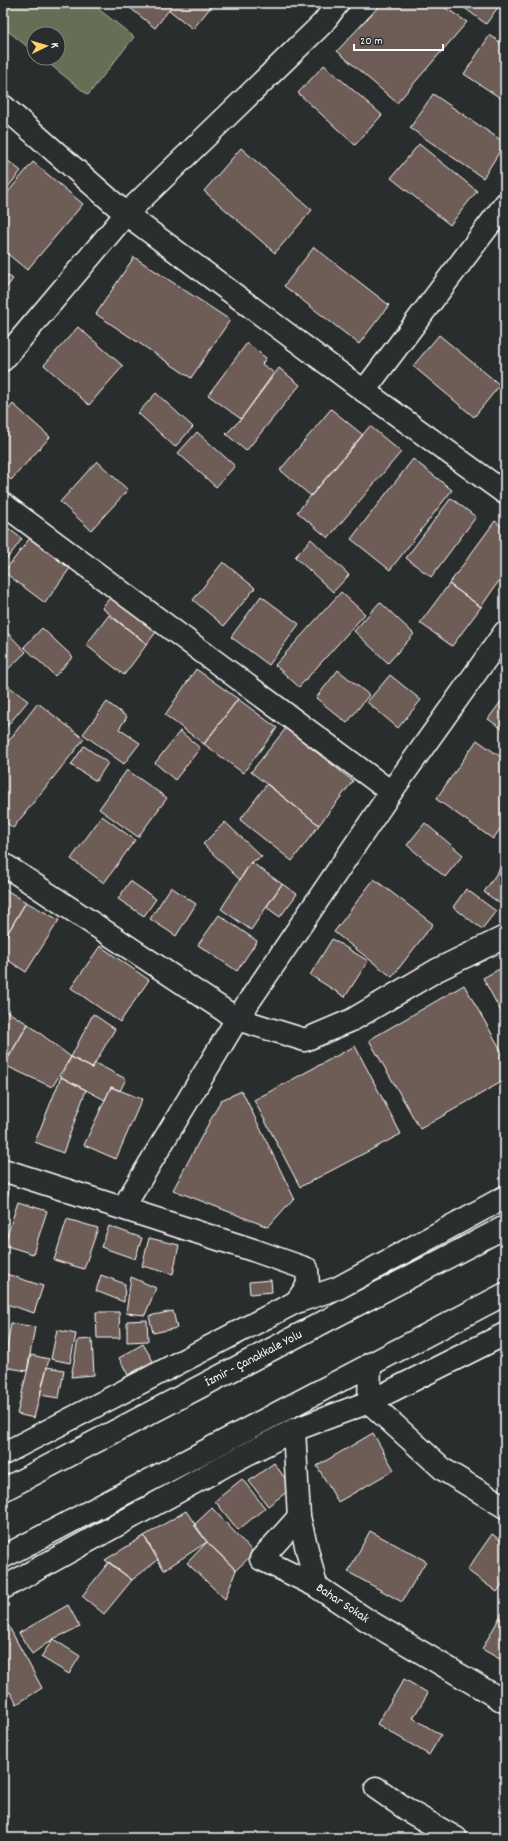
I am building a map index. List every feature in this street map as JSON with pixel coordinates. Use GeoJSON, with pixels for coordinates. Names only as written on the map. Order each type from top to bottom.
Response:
{"type":"FeatureCollection","features":[{"type":"Feature","properties":{"kind":"main road"},"geometry":{"type":"LineString","coordinates":[[3,360],[126,214],[323,23],[338,3]]}},
{"type":"Feature","properties":{"kind":"main road"},"geometry":{"type":"LineString","coordinates":[[3,106],[126,214],[364,391],[505,493]]}},
{"type":"Feature","properties":{"kind":"main road"},"geometry":{"type":"LineString","coordinates":[[364,391],[505,204]]}},
{"type":"Feature","properties":{"kind":"main road"},"geometry":{"type":"LineString","coordinates":[[3,504],[391,792]]}},
{"type":"Feature","properties":{"kind":"main road"},"geometry":{"type":"LineString","coordinates":[[123,1208],[237,1019],[391,792],[505,632]]}},
{"type":"Feature","properties":{"kind":"main road"},"geometry":{"type":"LineString","coordinates":[[3,864],[237,1019],[306,1040],[352,1020],[437,970],[505,937]]}},
{"type":"Feature","properties":{"kind":"main road"},"geometry":{"type":"LineString","coordinates":[[3,1170],[307,1269],[308,1285],[296,1302]]}},
{"type":"Feature","properties":{"kind":"main road"},"geometry":{"type":"LineString","coordinates":[[3,1454],[296,1302],[338,1288],[505,1197]]}},
{"type":"Feature","properties":{"kind":"main road","name":"İzmir - Çanakkale Yolu"},"geometry":{"type":"LineString","coordinates":[[3,1490],[505,1227]]}},
{"type":"Feature","properties":{"kind":"main road"},"geometry":{"type":"LineString","coordinates":[[338,1288],[352,1307]]}},
{"type":"Feature","properties":{"kind":"main road"},"geometry":{"type":"LineString","coordinates":[[3,1557],[505,1294]]}},
{"type":"Feature","properties":{"kind":"main road"},"geometry":{"type":"LineString","coordinates":[[3,1588],[224,1466],[294,1430],[369,1402],[505,1334]]}},
{"type":"Feature","properties":{"kind":"main road"},"geometry":{"type":"LineString","coordinates":[[370,1364],[369,1402],[444,1470],[505,1508]]}},
{"type":"Feature","properties":{"kind":"main road","name":"Bahar Sokak"},"geometry":{"type":"LineString","coordinates":[[294,1430],[299,1516],[316,1586],[367,1620],[505,1702]]}},
{"type":"Feature","properties":{"kind":"main road"},"geometry":{"type":"LineString","coordinates":[[299,1516],[262,1558],[316,1586]]}},
{"type":"Feature","properties":{"kind":"main road"},"geometry":{"type":"LineString","coordinates":[[376,1788],[412,1814],[456,1838]]}},
{"type":"Feature","properties":{"kind":"green space"},"geometry":{"type":"Polygon","coordinates":[[[3,3],[91,3],[134,37],[88,95],[52,66],[66,66],[66,26],[26,26],[26,46],[3,27],[3,3]]]}},
{"type":"Feature","properties":{"kind":"building"},"geometry":{"type":"Polygon","coordinates":[[[124,3],[214,3],[193,29],[169,10],[155,28],[124,3]]]}},
{"type":"Feature","properties":{"kind":"building"},"geometry":{"type":"Polygon","coordinates":[[[382,3],[438,3],[467,22],[397,103],[337,51],[382,3]]]}},
{"type":"Feature","properties":{"kind":"building"},"geometry":{"type":"Polygon","coordinates":[[[458,3],[501,3],[486,24],[458,3]]]}},
{"type":"Feature","properties":{"kind":"building"},"geometry":{"type":"Polygon","coordinates":[[[490,35],[505,46],[505,101],[464,74],[490,35]]]}},
{"type":"Feature","properties":{"kind":"building"},"geometry":{"type":"Polygon","coordinates":[[[324,65],[382,115],[355,145],[298,93],[324,65]]]}},
{"type":"Feature","properties":{"kind":"building"},"geometry":{"type":"Polygon","coordinates":[[[433,94],[505,143],[483,178],[410,128],[433,94]]]}},
{"type":"Feature","properties":{"kind":"building"},"geometry":{"type":"Polygon","coordinates":[[[419,144],[477,191],[450,225],[391,178],[419,144]]]}},
{"type":"Feature","properties":{"kind":"building"},"geometry":{"type":"Polygon","coordinates":[[[241,148],[312,210],[275,253],[204,191],[241,148]]]}},
{"type":"Feature","properties":{"kind":"building"},"geometry":{"type":"Polygon","coordinates":[[[3,157],[21,171],[3,193],[3,157]]]}},
{"type":"Feature","properties":{"kind":"building"},"geometry":{"type":"Polygon","coordinates":[[[33,162],[83,204],[27,270],[3,250],[3,198],[33,162]]]}},
{"type":"Feature","properties":{"kind":"building"},"geometry":{"type":"Polygon","coordinates":[[[314,247],[389,305],[359,344],[284,286],[314,247]]]}},
{"type":"Feature","properties":{"kind":"building"},"geometry":{"type":"Polygon","coordinates":[[[134,257],[230,320],[191,378],[96,314],[134,257]]]}},
{"type":"Feature","properties":{"kind":"building"},"geometry":{"type":"Polygon","coordinates":[[[3,272],[13,279],[3,292],[3,272]]]}},
{"type":"Feature","properties":{"kind":"building"},"geometry":{"type":"Polygon","coordinates":[[[78,327],[123,366],[89,405],[44,365],[78,327]]]}},
{"type":"Feature","properties":{"kind":"building"},"geometry":{"type":"Polygon","coordinates":[[[439,335],[500,385],[474,417],[413,366],[439,335]]]}},
{"type":"Feature","properties":{"kind":"building"},"geometry":{"type":"Polygon","coordinates":[[[247,343],[266,358],[262,364],[274,373],[241,419],[208,395],[247,343]]]}},
{"type":"Feature","properties":{"kind":"building"},"geometry":{"type":"Polygon","coordinates":[[[279,368],[300,385],[246,451],[226,434],[241,419],[279,368]]]}},
{"type":"Feature","properties":{"kind":"building"},"geometry":{"type":"Polygon","coordinates":[[[156,393],[193,427],[175,447],[138,413],[156,393]]]}},
{"type":"Feature","properties":{"kind":"building"},"geometry":{"type":"Polygon","coordinates":[[[13,404],[50,437],[11,480],[3,472],[3,416],[13,404]]]}},
{"type":"Feature","properties":{"kind":"building"},"geometry":{"type":"Polygon","coordinates":[[[331,409],[363,435],[311,496],[280,470],[331,409]]]}},
{"type":"Feature","properties":{"kind":"building"},"geometry":{"type":"Polygon","coordinates":[[[370,426],[401,452],[328,538],[297,512],[370,426]]]}},
{"type":"Feature","properties":{"kind":"building"},"geometry":{"type":"Polygon","coordinates":[[[197,432],[235,466],[216,487],[178,453],[197,432]]]}},
{"type":"Feature","properties":{"kind":"building"},"geometry":{"type":"Polygon","coordinates":[[[413,459],[452,490],[390,570],[351,539],[413,459]]]}},
{"type":"Feature","properties":{"kind":"building"},"geometry":{"type":"Polygon","coordinates":[[[97,461],[128,490],[91,530],[60,502],[97,461]]]}},
{"type":"Feature","properties":{"kind":"building"},"geometry":{"type":"Polygon","coordinates":[[[451,498],[476,517],[431,577],[406,558],[451,498]]]}},
{"type":"Feature","properties":{"kind":"building"},"geometry":{"type":"Polygon","coordinates":[[[495,521],[505,529],[505,572],[481,607],[449,584],[495,521]]]}},
{"type":"Feature","properties":{"kind":"building"},"geometry":{"type":"Polygon","coordinates":[[[3,524],[22,539],[3,564],[3,524]]]}},
{"type":"Feature","properties":{"kind":"building"},"geometry":{"type":"Polygon","coordinates":[[[30,538],[70,568],[45,603],[4,572],[30,538]]]}},
{"type":"Feature","properties":{"kind":"building"},"geometry":{"type":"Polygon","coordinates":[[[311,539],[349,575],[333,592],[295,557],[311,539]]]}},
{"type":"Feature","properties":{"kind":"building"},"geometry":{"type":"Polygon","coordinates":[[[223,562],[255,588],[224,626],[193,600],[223,562]]]}},
{"type":"Feature","properties":{"kind":"building"},"geometry":{"type":"Polygon","coordinates":[[[449,584],[481,607],[452,646],[420,623],[449,584]]]}},
{"type":"Feature","properties":{"kind":"building"},"geometry":{"type":"Polygon","coordinates":[[[341,592],[365,614],[299,687],[275,665],[341,592]]]}},
{"type":"Feature","properties":{"kind":"building"},"geometry":{"type":"Polygon","coordinates":[[[111,596],[156,632],[147,644],[102,608],[111,596]]]}},
{"type":"Feature","properties":{"kind":"building"},"geometry":{"type":"Polygon","coordinates":[[[261,596],[299,624],[269,665],[231,637],[261,596]]]}},
{"type":"Feature","properties":{"kind":"building"},"geometry":{"type":"Polygon","coordinates":[[[380,602],[414,634],[388,663],[354,631],[380,602]]]}},
{"type":"Feature","properties":{"kind":"building"},"geometry":{"type":"Polygon","coordinates":[[[109,615],[147,644],[124,675],[86,645],[109,615]]]}},
{"type":"Feature","properties":{"kind":"building"},"geometry":{"type":"Polygon","coordinates":[[[3,628],[26,652],[3,674],[3,628]]]}},
{"type":"Feature","properties":{"kind":"building"},"geometry":{"type":"Polygon","coordinates":[[[42,628],[73,657],[55,676],[24,647],[42,628]]]}},
{"type":"Feature","properties":{"kind":"building"},"geometry":{"type":"Polygon","coordinates":[[[196,669],[238,699],[204,744],[165,715],[196,669]]]}},
{"type":"Feature","properties":{"kind":"building"},"geometry":{"type":"Polygon","coordinates":[[[338,670],[369,695],[347,723],[316,698],[338,670]]]}},
{"type":"Feature","properties":{"kind":"building"},"geometry":{"type":"Polygon","coordinates":[[[390,675],[421,700],[398,728],[367,702],[390,675]]]}},
{"type":"Feature","properties":{"kind":"building"},"geometry":{"type":"Polygon","coordinates":[[[3,682],[28,701],[3,731],[3,682]]]}},
{"type":"Feature","properties":{"kind":"building"},"geometry":{"type":"Polygon","coordinates":[[[505,696],[505,731],[488,719],[505,696]]]}},
{"type":"Feature","properties":{"kind":"building"},"geometry":{"type":"Polygon","coordinates":[[[238,699],[277,728],[243,773],[204,744],[238,699]]]}},
{"type":"Feature","properties":{"kind":"building"},"geometry":{"type":"Polygon","coordinates":[[[107,702],[127,717],[119,729],[140,743],[124,764],[83,734],[107,702]]]}},
{"type":"Feature","properties":{"kind":"building"},"geometry":{"type":"Polygon","coordinates":[[[38,703],[84,739],[13,828],[3,820],[3,748],[38,703]]]}},
{"type":"Feature","properties":{"kind":"building"},"geometry":{"type":"Polygon","coordinates":[[[286,728],[353,781],[319,825],[251,772],[286,728]]]}},
{"type":"Feature","properties":{"kind":"building"},"geometry":{"type":"Polygon","coordinates":[[[180,731],[200,748],[175,780],[155,763],[180,731]]]}},
{"type":"Feature","properties":{"kind":"building"},"geometry":{"type":"Polygon","coordinates":[[[477,740],[505,760],[505,822],[493,839],[436,799],[477,740]]]}},
{"type":"Feature","properties":{"kind":"building"},"geometry":{"type":"Polygon","coordinates":[[[84,746],[108,763],[96,781],[71,765],[84,746]]]}},
{"type":"Feature","properties":{"kind":"building"},"geometry":{"type":"Polygon","coordinates":[[[127,770],[167,798],[138,837],[99,809],[127,770]]]}},
{"type":"Feature","properties":{"kind":"building"},"geometry":{"type":"Polygon","coordinates":[[[267,784],[319,825],[292,861],[240,820],[267,784]]]}},
{"type":"Feature","properties":{"kind":"building"},"geometry":{"type":"Polygon","coordinates":[[[102,816],[135,840],[104,883],[71,859],[102,816]]]}},
{"type":"Feature","properties":{"kind":"building"},"geometry":{"type":"Polygon","coordinates":[[[225,822],[262,857],[251,862],[240,880],[203,844],[225,822]]]}},
{"type":"Feature","properties":{"kind":"building"},"geometry":{"type":"Polygon","coordinates":[[[425,823],[463,855],[445,877],[407,845],[425,823]]]}},
{"type":"Feature","properties":{"kind":"building"},"geometry":{"type":"Polygon","coordinates":[[[251,862],[282,884],[251,930],[221,909],[251,862]]]}},
{"type":"Feature","properties":{"kind":"building"},"geometry":{"type":"Polygon","coordinates":[[[503,864],[505,866],[505,907],[484,892],[503,864]]]}},
{"type":"Feature","properties":{"kind":"building"},"geometry":{"type":"Polygon","coordinates":[[[374,879],[433,924],[392,977],[334,932],[374,879]]]}},
{"type":"Feature","properties":{"kind":"building"},"geometry":{"type":"Polygon","coordinates":[[[130,881],[156,899],[144,916],[118,899],[130,881]]]}},
{"type":"Feature","properties":{"kind":"building"},"geometry":{"type":"Polygon","coordinates":[[[282,884],[297,894],[280,917],[266,907],[282,884]]]}},
{"type":"Feature","properties":{"kind":"building"},"geometry":{"type":"Polygon","coordinates":[[[171,887],[196,904],[176,936],[150,919],[171,887]]]}},
{"type":"Feature","properties":{"kind":"building"},"geometry":{"type":"Polygon","coordinates":[[[3,888],[26,902],[3,941],[3,888]]]}},
{"type":"Feature","properties":{"kind":"building"},"geometry":{"type":"Polygon","coordinates":[[[466,889],[496,911],[482,929],[453,907],[466,889]]]}},
{"type":"Feature","properties":{"kind":"building"},"geometry":{"type":"Polygon","coordinates":[[[26,902],[59,920],[26,972],[3,957],[3,941],[26,902]]]}},
{"type":"Feature","properties":{"kind":"building"},"geometry":{"type":"Polygon","coordinates":[[[219,915],[257,941],[237,971],[198,945],[219,915]]]}},
{"type":"Feature","properties":{"kind":"building"},"geometry":{"type":"Polygon","coordinates":[[[332,939],[368,961],[345,997],[310,975],[332,939]]]}},
{"type":"Feature","properties":{"kind":"building"},"geometry":{"type":"Polygon","coordinates":[[[100,946],[149,980],[120,1022],[71,988],[100,946]]]}},
{"type":"Feature","properties":{"kind":"building"},"geometry":{"type":"Polygon","coordinates":[[[505,966],[505,1019],[483,978],[505,966]]]}},
{"type":"Feature","properties":{"kind":"building"},"geometry":{"type":"Polygon","coordinates":[[[464,985],[505,1057],[505,1080],[420,1129],[369,1040],[464,985]]]}},
{"type":"Feature","properties":{"kind":"building"},"geometry":{"type":"Polygon","coordinates":[[[3,1009],[28,1024],[4,1065],[3,1065],[3,1009]]]}},
{"type":"Feature","properties":{"kind":"building"},"geometry":{"type":"Polygon","coordinates":[[[93,1014],[115,1029],[92,1068],[71,1057],[93,1014]]]}},
{"type":"Feature","properties":{"kind":"building"},"geometry":{"type":"Polygon","coordinates":[[[28,1024],[71,1057],[52,1087],[4,1065],[28,1024]]]}},
{"type":"Feature","properties":{"kind":"building"},"geometry":{"type":"Polygon","coordinates":[[[355,1046],[401,1134],[300,1187],[254,1100],[355,1046]]]}},
{"type":"Feature","properties":{"kind":"building"},"geometry":{"type":"Polygon","coordinates":[[[71,1057],[92,1068],[95,1063],[126,1079],[120,1091],[111,1087],[105,1100],[61,1077],[71,1057]]]}},
{"type":"Feature","properties":{"kind":"building"},"geometry":{"type":"Polygon","coordinates":[[[61,1077],[86,1090],[63,1153],[35,1142],[61,1077]]]}},
{"type":"Feature","properties":{"kind":"building"},"geometry":{"type":"Polygon","coordinates":[[[111,1087],[142,1099],[116,1159],[84,1145],[111,1087]]]}},
{"type":"Feature","properties":{"kind":"building"},"geometry":{"type":"Polygon","coordinates":[[[242,1091],[294,1198],[268,1227],[173,1190],[221,1100],[242,1091]]]}},
{"type":"Feature","properties":{"kind":"building"},"geometry":{"type":"Polygon","coordinates":[[[3,1190],[9,1192],[3,1208],[3,1190]]]}},
{"type":"Feature","properties":{"kind":"building"},"geometry":{"type":"Polygon","coordinates":[[[18,1202],[47,1211],[33,1254],[4,1245],[18,1202]]]}},
{"type":"Feature","properties":{"kind":"building"},"geometry":{"type":"Polygon","coordinates":[[[67,1219],[98,1228],[84,1269],[54,1260],[67,1219]]]}},
{"type":"Feature","properties":{"kind":"building"},"geometry":{"type":"Polygon","coordinates":[[[109,1226],[142,1238],[135,1259],[101,1247],[109,1226]]]}},
{"type":"Feature","properties":{"kind":"building"},"geometry":{"type":"Polygon","coordinates":[[[149,1238],[179,1245],[173,1274],[142,1266],[149,1238]]]}},
{"type":"Feature","properties":{"kind":"building"},"geometry":{"type":"Polygon","coordinates":[[[3,1273],[43,1286],[34,1313],[3,1303],[3,1273]]]}},
{"type":"Feature","properties":{"kind":"building"},"geometry":{"type":"Polygon","coordinates":[[[101,1275],[125,1284],[124,1302],[96,1291],[101,1275]]]}},
{"type":"Feature","properties":{"kind":"building"},"geometry":{"type":"Polygon","coordinates":[[[131,1277],[156,1288],[145,1315],[126,1313],[131,1277]]]}},
{"type":"Feature","properties":{"kind":"building"},"geometry":{"type":"Polygon","coordinates":[[[271,1280],[272,1292],[250,1294],[249,1282],[271,1280]]]}},
{"type":"Feature","properties":{"kind":"building"},"geometry":{"type":"Polygon","coordinates":[[[173,1311],[177,1328],[153,1333],[149,1316],[173,1311]]]}},
{"type":"Feature","properties":{"kind":"building"},"geometry":{"type":"Polygon","coordinates":[[[96,1312],[119,1312],[120,1338],[97,1338],[96,1312]]]}},
{"type":"Feature","properties":{"kind":"building"},"geometry":{"type":"Polygon","coordinates":[[[147,1320],[148,1341],[127,1342],[127,1321],[147,1320]]]}},
{"type":"Feature","properties":{"kind":"building"},"geometry":{"type":"Polygon","coordinates":[[[11,1323],[35,1327],[27,1371],[4,1367],[11,1323]]]}},
{"type":"Feature","properties":{"kind":"building"},"geometry":{"type":"Polygon","coordinates":[[[57,1330],[76,1334],[70,1363],[51,1359],[57,1330]]]}},
{"type":"Feature","properties":{"kind":"building"},"geometry":{"type":"Polygon","coordinates":[[[92,1339],[94,1375],[71,1377],[78,1340],[92,1339]]]}},
{"type":"Feature","properties":{"kind":"building"},"geometry":{"type":"Polygon","coordinates":[[[143,1344],[153,1361],[128,1375],[119,1358],[143,1344]]]}},
{"type":"Feature","properties":{"kind":"building"},"geometry":{"type":"Polygon","coordinates":[[[31,1355],[49,1359],[34,1418],[17,1414],[31,1355]]]}},
{"type":"Feature","properties":{"kind":"building"},"geometry":{"type":"Polygon","coordinates":[[[47,1367],[64,1370],[59,1398],[40,1395],[47,1367]]]}},
{"type":"Feature","properties":{"kind":"building"},"geometry":{"type":"Polygon","coordinates":[[[373,1433],[394,1470],[338,1502],[317,1466],[373,1433]]]}},
{"type":"Feature","properties":{"kind":"building"},"geometry":{"type":"Polygon","coordinates":[[[274,1463],[292,1488],[268,1506],[249,1481],[274,1463]]]}},
{"type":"Feature","properties":{"kind":"building"},"geometry":{"type":"Polygon","coordinates":[[[242,1479],[265,1508],[238,1530],[215,1501],[242,1479]]]}},
{"type":"Feature","properties":{"kind":"building"},"geometry":{"type":"Polygon","coordinates":[[[212,1508],[254,1553],[236,1570],[207,1542],[194,1525],[212,1508]]]}},
{"type":"Feature","properties":{"kind":"building"},"geometry":{"type":"Polygon","coordinates":[[[186,1511],[207,1542],[164,1570],[144,1536],[186,1511]]]}},
{"type":"Feature","properties":{"kind":"building"},"geometry":{"type":"Polygon","coordinates":[[[370,1531],[426,1561],[402,1602],[348,1572],[370,1531]]]}},
{"type":"Feature","properties":{"kind":"building"},"geometry":{"type":"Polygon","coordinates":[[[492,1534],[505,1543],[505,1580],[497,1592],[467,1570],[492,1534]]]}},
{"type":"Feature","properties":{"kind":"building"},"geometry":{"type":"Polygon","coordinates":[[[144,1536],[158,1560],[132,1580],[105,1560],[144,1536]]]}},
{"type":"Feature","properties":{"kind":"building"},"geometry":{"type":"Polygon","coordinates":[[[207,1542],[236,1570],[225,1599],[187,1563],[207,1542]]]}},
{"type":"Feature","properties":{"kind":"building"},"geometry":{"type":"Polygon","coordinates":[[[109,1562],[132,1580],[104,1614],[82,1596],[109,1562]]]}},
{"type":"Feature","properties":{"kind":"building"},"geometry":{"type":"Polygon","coordinates":[[[68,1605],[80,1627],[53,1639],[32,1654],[19,1633],[68,1605]]]}},
{"type":"Feature","properties":{"kind":"building"},"geometry":{"type":"Polygon","coordinates":[[[505,1608],[505,1662],[482,1649],[505,1608]]]}},
{"type":"Feature","properties":{"kind":"building"},"geometry":{"type":"Polygon","coordinates":[[[8,1625],[42,1688],[17,1704],[10,1692],[3,1696],[3,1628],[8,1625]]]}},
{"type":"Feature","properties":{"kind":"building"},"geometry":{"type":"Polygon","coordinates":[[[53,1639],[80,1656],[69,1674],[41,1657],[53,1639]]]}},
{"type":"Feature","properties":{"kind":"building"},"geometry":{"type":"Polygon","coordinates":[[[404,1679],[428,1693],[413,1718],[441,1735],[429,1755],[377,1724],[404,1679]]]}}]}
